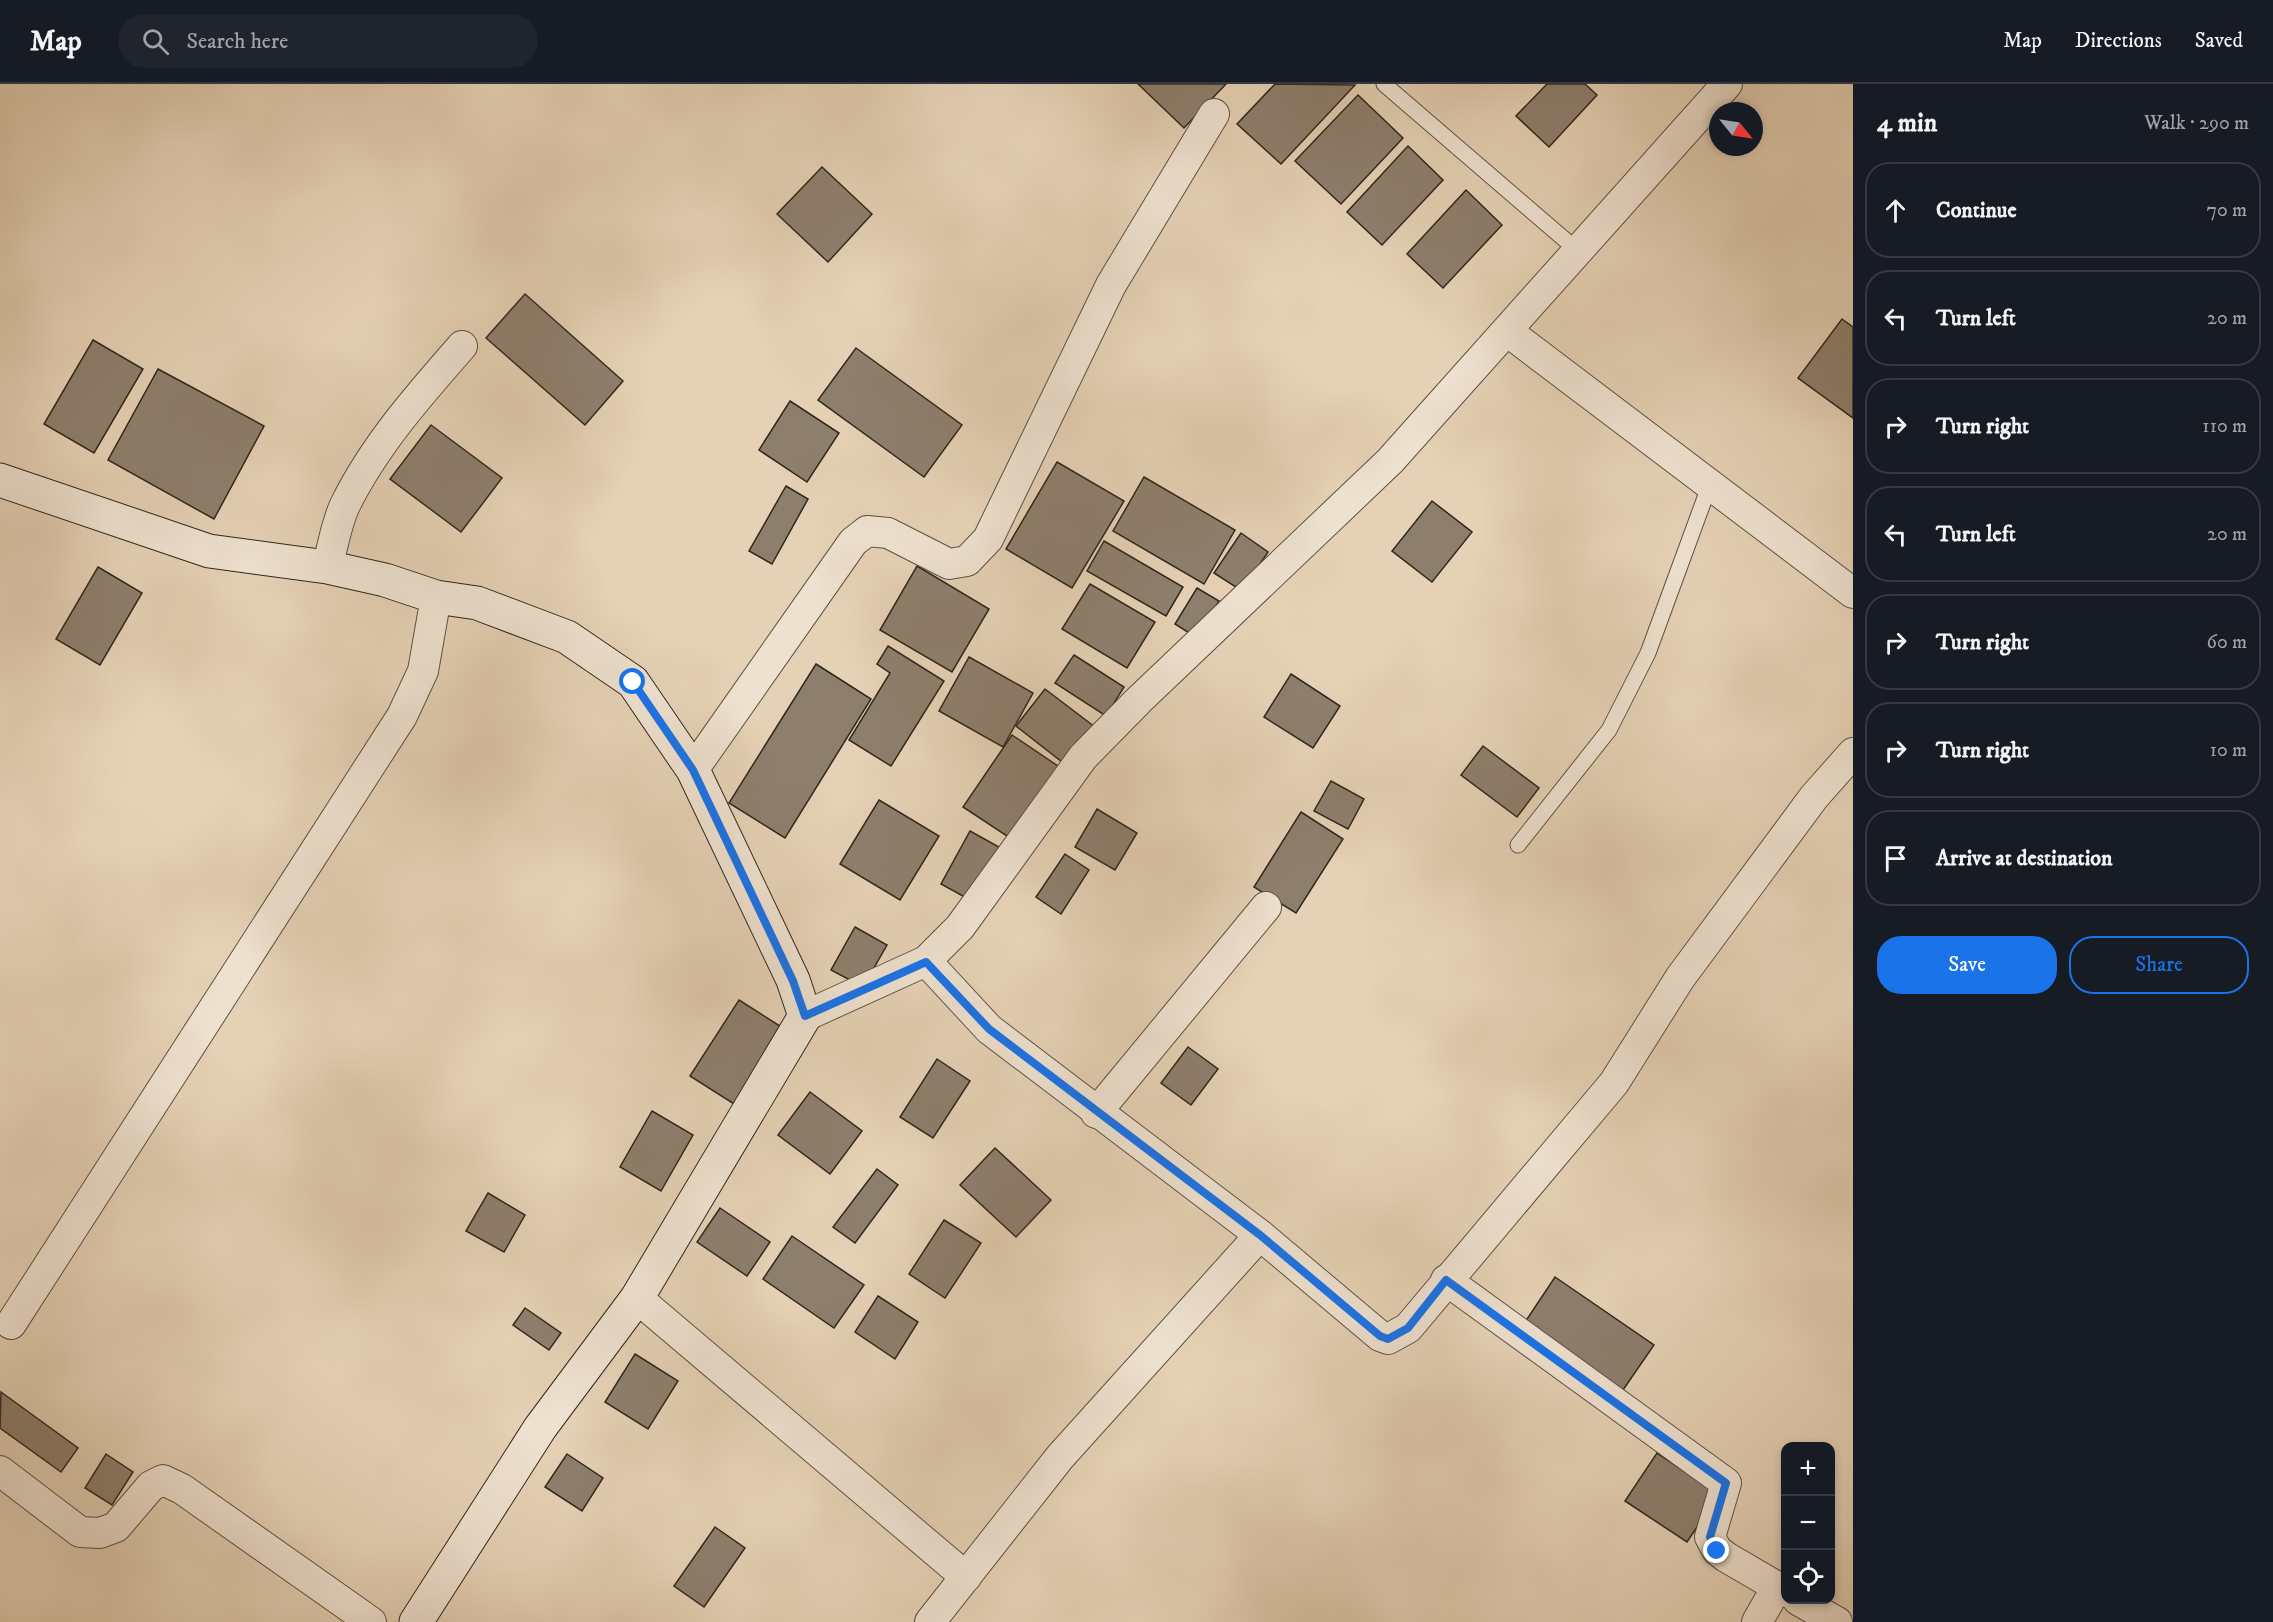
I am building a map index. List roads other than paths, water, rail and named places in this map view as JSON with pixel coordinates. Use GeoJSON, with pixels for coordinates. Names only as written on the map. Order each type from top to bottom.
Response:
{"type":"FeatureCollection","features":[{"type":"Feature","properties":{"kind":"street"},"geometry":{"type":"LineString","coordinates":[[416,1622],[540,1428],[637,1298],[805,1016],[926,962],[960,927],[1083,757],[1147,692],[1390,460],[1727,84]]}},
{"type":"Feature","properties":{"kind":"street"},"geometry":{"type":"LineString","coordinates":[[693,770],[853,542],[867,531],[888,533],[949,564],[967,561],[988,539],[1111,285],[1214,114]]}},
{"type":"Feature","properties":{"kind":"street"},"geometry":{"type":"LineString","coordinates":[[1507,331],[1853,593]]}},
{"type":"Feature","properties":{"kind":"street"},"geometry":{"type":"LineString","coordinates":[[327,567],[345,507],[377,451],[418,396],[462,346]]}},
{"type":"Feature","properties":{"kind":"street"},"geometry":{"type":"LineString","coordinates":[[0,480],[209,551],[327,567],[385,580],[436,597],[477,603],[567,637],[633,682],[693,770],[793,981],[805,1016]]}},
{"type":"Feature","properties":{"kind":"street"},"geometry":{"type":"LineString","coordinates":[[12,1324],[402,716],[423,671],[436,597]]}},
{"type":"Feature","properties":{"kind":"street"},"geometry":{"type":"LineString","coordinates":[[926,962],[989,1029],[1096,1113],[1260,1235],[1380,1336],[1388,1339],[1408,1328],[1446,1280],[1614,1083],[1680,978],[1814,797],[1853,753]]}},
{"type":"Feature","properties":{"kind":"street"},"geometry":{"type":"LineString","coordinates":[[1096,1113],[1266,907]]}},
{"type":"Feature","properties":{"kind":"street"},"geometry":{"type":"LineString","coordinates":[[930,1622],[1060,1457],[1260,1235]]}},
{"type":"Feature","properties":{"kind":"street"},"geometry":{"type":"LineString","coordinates":[[1446,1280],[1726,1483],[1710,1537],[1717,1551],[1781,1589]]}},
{"type":"Feature","properties":{"kind":"street"},"geometry":{"type":"LineString","coordinates":[[637,1298],[966,1576]]}},
{"type":"Feature","properties":{"kind":"street"},"geometry":{"type":"LineString","coordinates":[[0,1471],[80,1532],[100,1533],[116,1527],[151,1486],[163,1480],[182,1489],[371,1622]]}},
{"type":"Feature","properties":{"kind":"street"},"geometry":{"type":"LineString","coordinates":[[1757,1622],[1781,1599]]}},
{"type":"Feature","properties":{"kind":"street"},"geometry":{"type":"LineString","coordinates":[[1806,1604],[1837,1622]]}},
{"type":"Feature","properties":{"kind":"lane"},"geometry":{"type":"LineString","coordinates":[[1383,84],[1578,251]]}},
{"type":"Feature","properties":{"kind":"lane"},"geometry":{"type":"LineString","coordinates":[[1518,845],[1609,730],[1648,653],[1710,484]]}}]}
